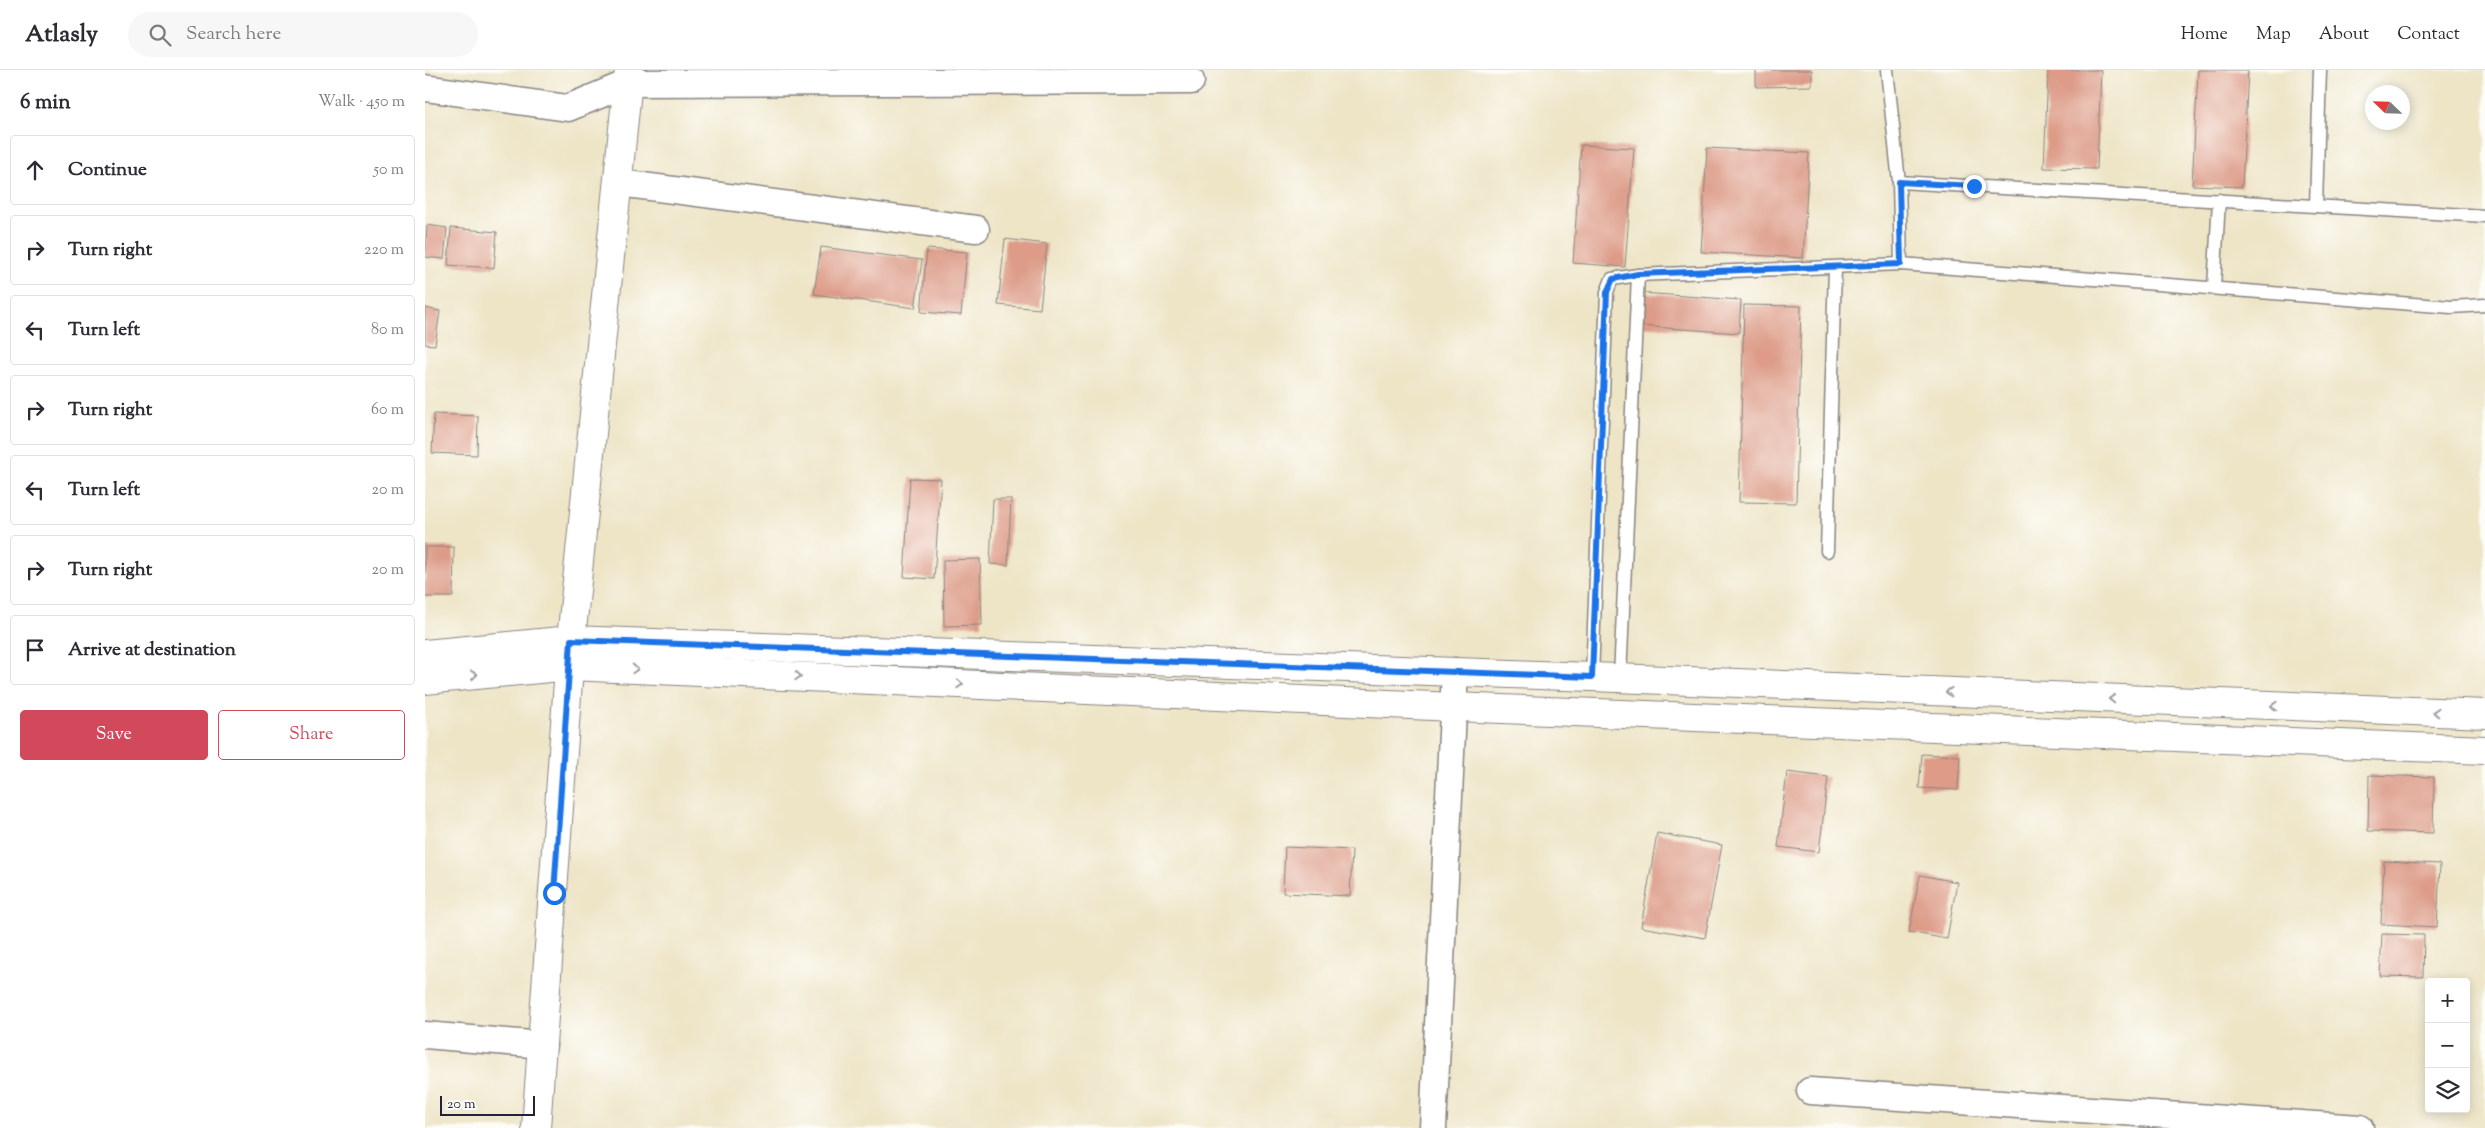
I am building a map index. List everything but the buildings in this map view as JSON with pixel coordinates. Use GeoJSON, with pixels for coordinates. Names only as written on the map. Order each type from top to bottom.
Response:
{"type":"FeatureCollection","features":[{"type":"Feature","properties":{"kind":"street"},"geometry":{"type":"LineString","coordinates":[[425,88],[568,108],[628,77],[1002,76],[1191,81]]}},
{"type":"Feature","properties":{"kind":"street"},"geometry":{"type":"LineString","coordinates":[[536,1128],[570,653],[619,183],[628,77]]}},
{"type":"Feature","properties":{"kind":"street"},"geometry":{"type":"LineString","coordinates":[[619,183],[975,228]]}},
{"type":"Feature","properties":{"kind":"street"},"geometry":{"type":"LineString","coordinates":[[425,654],[570,653],[1455,672],[2485,714]]}},
{"type":"Feature","properties":{"kind":"street"},"geometry":{"type":"LineString","coordinates":[[425,680],[570,653],[1454,707],[2485,750]]}},
{"type":"Feature","properties":{"kind":"street"},"geometry":{"type":"LineString","coordinates":[[1433,1128],[1455,672]]}},
{"type":"Feature","properties":{"kind":"street"},"geometry":{"type":"LineString","coordinates":[[425,1035],[543,1045]]}},
{"type":"Feature","properties":{"kind":"street"},"geometry":{"type":"LineString","coordinates":[[1810,1091],[2360,1128]]}},
{"type":"Feature","properties":{"kind":"lane"},"geometry":{"type":"LineString","coordinates":[[1887,70],[1899,182],[1901,264]]}},
{"type":"Feature","properties":{"kind":"lane"},"geometry":{"type":"LineString","coordinates":[[2316,206],[2320,70]]}},
{"type":"Feature","properties":{"kind":"lane"},"geometry":{"type":"LineString","coordinates":[[1899,182],[2485,216]]}},
{"type":"Feature","properties":{"kind":"lane"},"geometry":{"type":"LineString","coordinates":[[2214,288],[2219,200]]}},
{"type":"Feature","properties":{"kind":"lane"},"geometry":{"type":"LineString","coordinates":[[1592,677],[1607,292],[1613,279],[1638,274],[1901,264],[2451,307],[2485,305]]}},
{"type":"Feature","properties":{"kind":"lane"},"geometry":{"type":"LineString","coordinates":[[1827,551],[1835,268]]}},
{"type":"Feature","properties":{"kind":"lane"},"geometry":{"type":"LineString","coordinates":[[1620,678],[1638,274]]}},
{"type":"Feature","properties":{"kind":"route"},"geometry":{"type":"LineString","coordinates":[[554,893],[571,640],[1592,677],[1607,292],[1613,279],[1638,274],[1901,264],[1899,182],[1974,186]]}}]}
